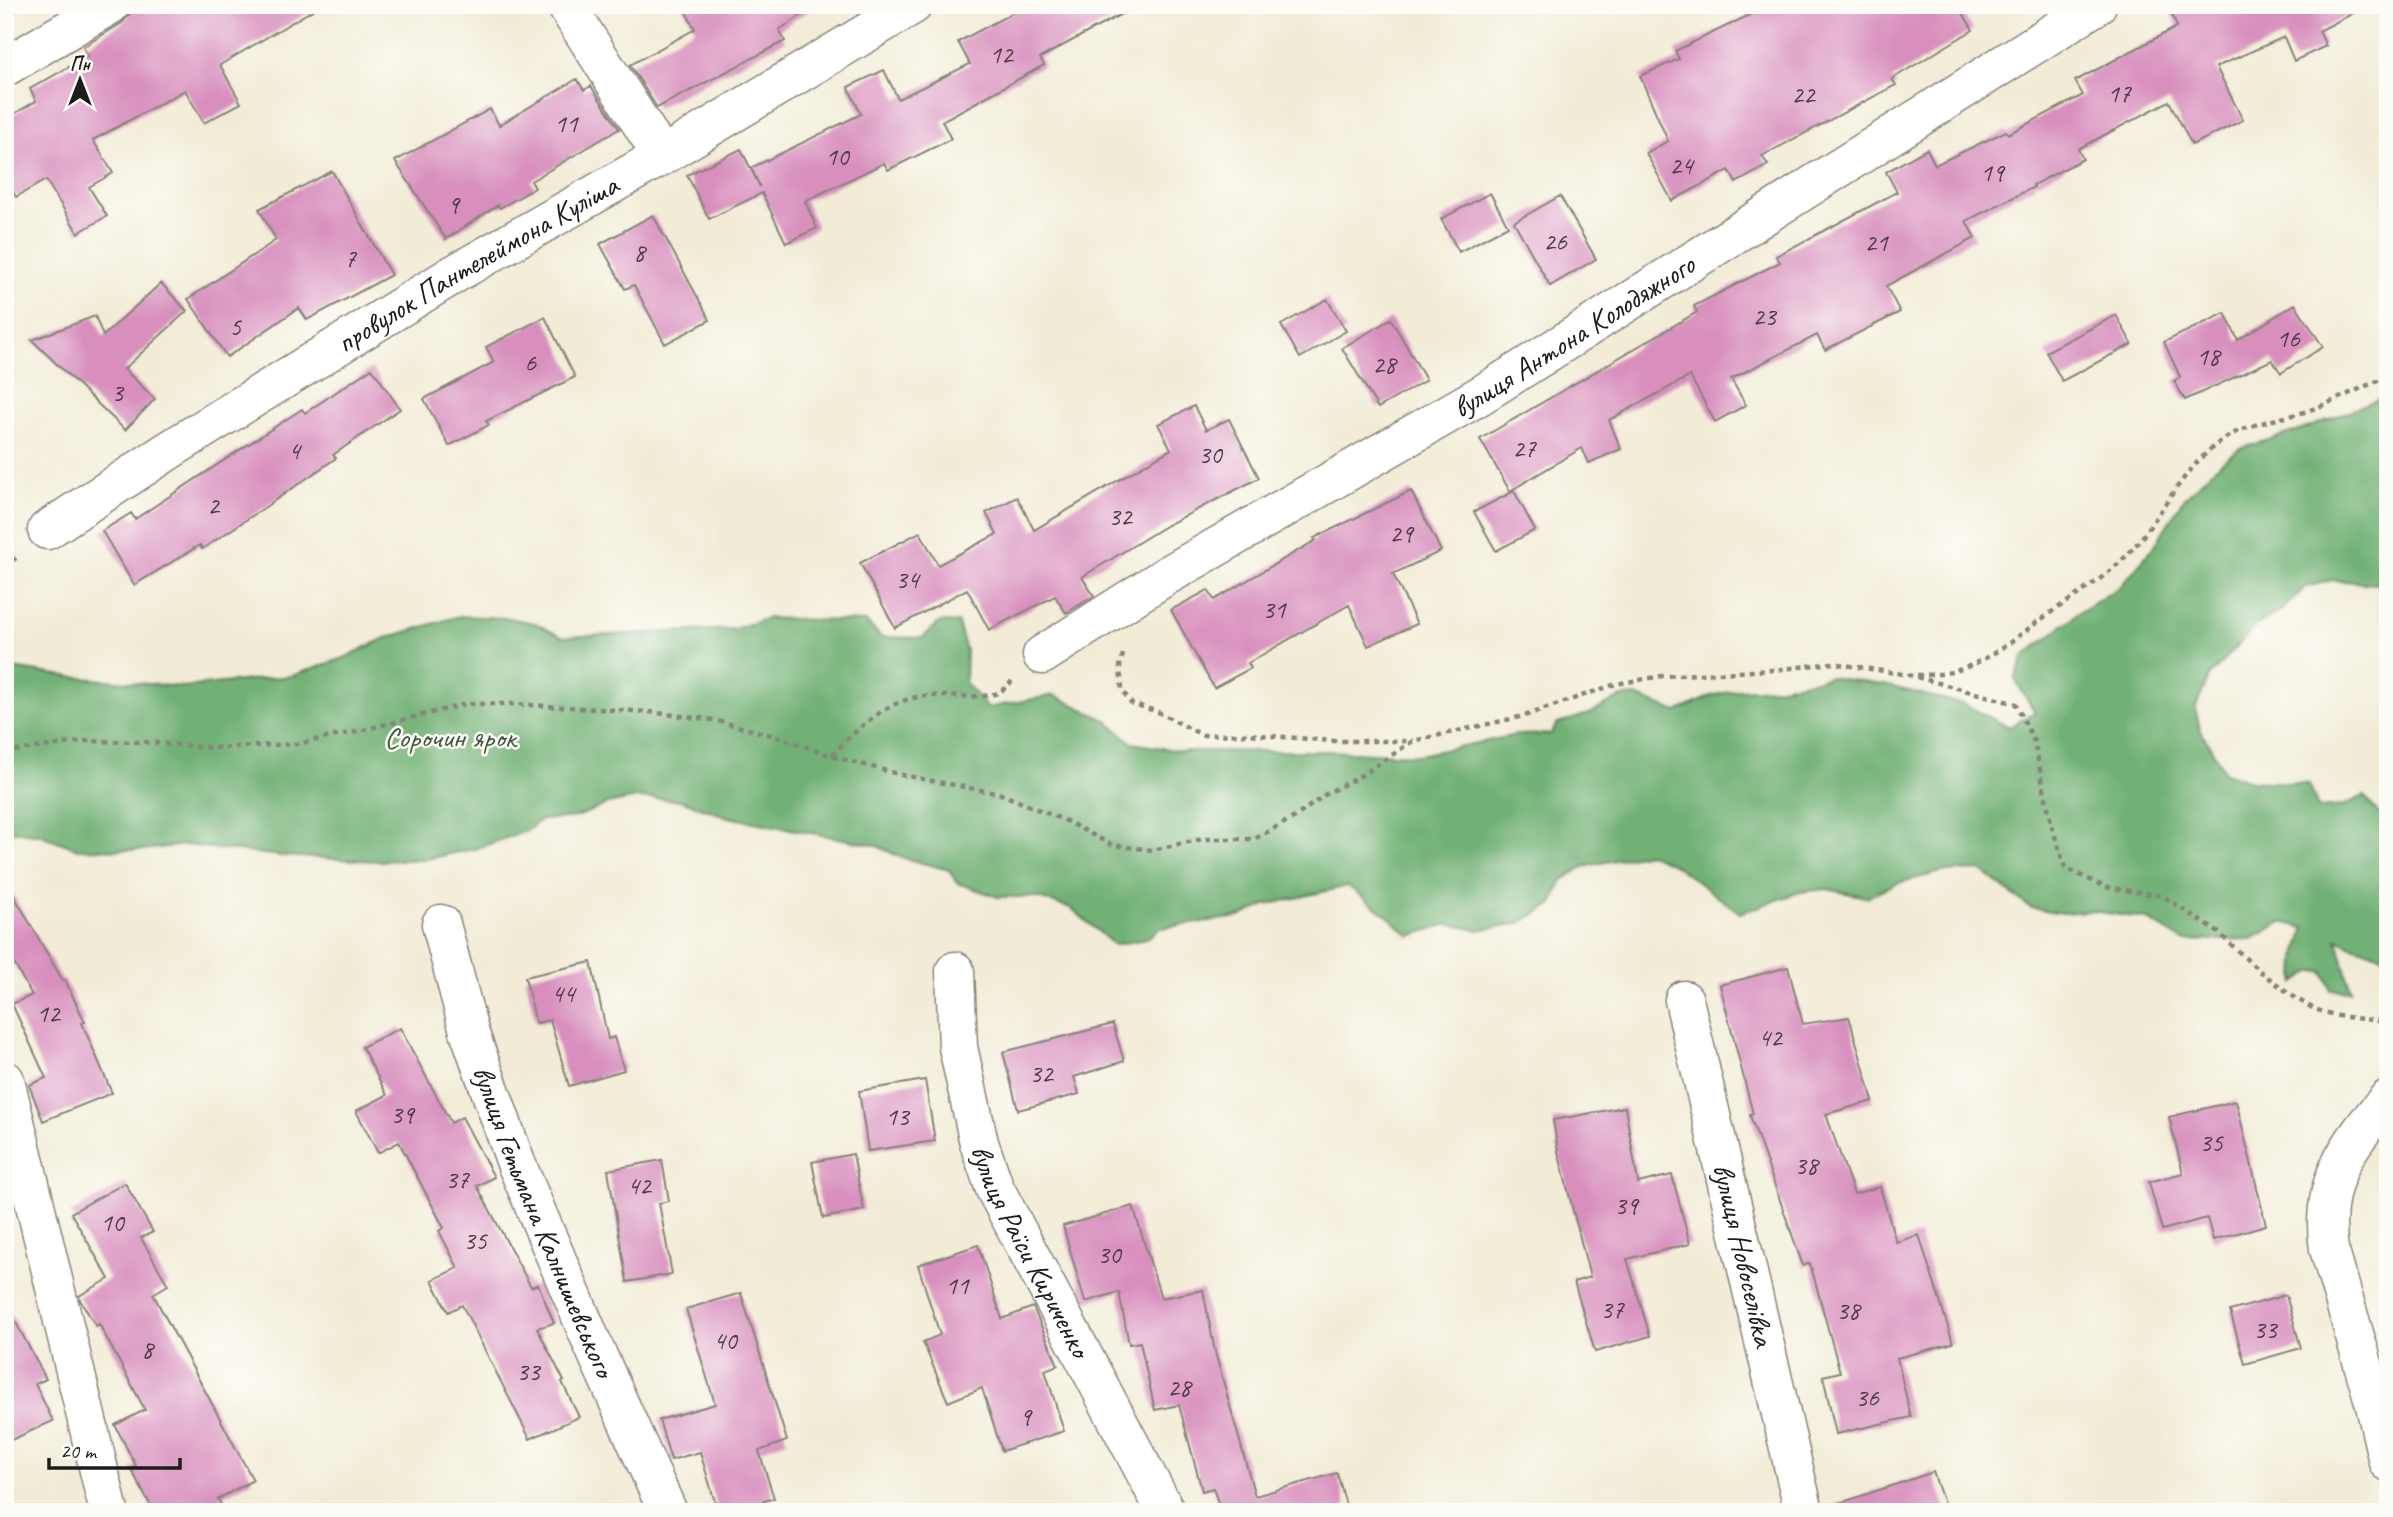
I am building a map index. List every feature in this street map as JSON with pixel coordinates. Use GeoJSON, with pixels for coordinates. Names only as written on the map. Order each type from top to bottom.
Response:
{"type":"FeatureCollection","features":[{"type":"Feature","properties":{"kind":"street"},"geometry":{"type":"LineString","coordinates":[[5,67],[110,5]]}},
{"type":"Feature","properties":{"kind":"street"},"geometry":{"type":"LineString","coordinates":[[566,5],[662,156]]}},
{"type":"Feature","properties":{"kind":"street","name":"провулок Пантелеймона Куліша"},"geometry":{"type":"LineString","coordinates":[[47,530],[296,370],[456,273],[662,156],[913,5]]}},
{"type":"Feature","properties":{"kind":"street","name":"вулиця Антона Колодяжного"},"geometry":{"type":"LineString","coordinates":[[1042,655],[1166,576],[1481,395],[2097,5]]}},
{"type":"Feature","properties":{"kind":"street","name":"вулиця Гетьмана Калнишевського"},"geometry":{"type":"LineString","coordinates":[[441,924],[469,1031],[516,1163],[668,1512]]}},
{"type":"Feature","properties":{"kind":"street","name":"вулиця Раїси Кириченко"},"geometry":{"type":"LineString","coordinates":[[955,971],[958,1046],[976,1130],[995,1189],[1166,1512]]}},
{"type":"Feature","properties":{"kind":"street","name":"вулиця Новоселівка"},"geometry":{"type":"LineString","coordinates":[[1684,1000],[1804,1512]]}},
{"type":"Feature","properties":{"kind":"street"},"geometry":{"type":"LineString","coordinates":[[5,1080],[108,1512]]}},
{"type":"Feature","properties":{"kind":"street"},"geometry":{"type":"LineString","coordinates":[[2388,1100],[2348,1147],[2332,1182],[2326,1230],[2374,1401],[2388,1462]]}},
{"type":"Feature","properties":{"kind":"path"},"geometry":{"type":"LineString","coordinates":[[1909,675],[1939,675],[1982,660],[2071,600],[2117,565],[2134,547],[2179,485],[2208,452],[2224,439],[2264,422],[2284,419],[2313,409],[2388,377]]}},
{"type":"Feature","properties":{"kind":"path"},"geometry":{"type":"LineString","coordinates":[[1126,643],[1120,666],[1122,690],[1131,703],[1158,712],[1202,735],[1248,734],[1333,741],[1413,741],[1524,716],[1616,684],[1662,676],[1774,670],[1832,663],[1909,675],[2016,704],[2034,741],[2052,827],[2065,868],[2105,887],[2163,896],[2219,933],[2257,969],[2314,1009],[2338,1016],[2388,1022]]}},
{"type":"Feature","properties":{"kind":"path"},"geometry":{"type":"LineString","coordinates":[[831,756],[856,730],[879,712],[913,698],[934,694],[997,694],[1042,655]]}},
{"type":"Feature","properties":{"kind":"path"},"geometry":{"type":"LineString","coordinates":[[5,750],[15,751],[85,741],[211,748],[296,744],[466,704],[649,712],[714,720],[902,775],[1001,794],[1066,821],[1112,845],[1152,850],[1203,839],[1254,839],[1295,817],[1326,794],[1362,775],[1413,741]]}},
{"type":"Feature","properties":{"kind":"green space","name":"Сорочин ярок"},"geometry":{"type":"Polygon","coordinates":[[[2388,395],[2388,585],[2333,580],[2306,587],[2283,609],[2257,625],[2229,655],[2209,677],[2195,709],[2201,731],[2225,773],[2252,781],[2309,784],[2318,808],[2343,806],[2364,796],[2380,815],[2388,818],[2388,957],[2337,939],[2351,991],[2331,990],[2323,971],[2311,972],[2295,983],[2296,958],[2305,928],[2282,922],[2252,939],[2183,941],[2147,919],[2093,911],[2062,913],[2031,908],[1980,870],[1942,872],[1897,883],[1867,897],[1826,889],[1800,892],[1740,913],[1673,864],[1648,853],[1583,867],[1562,881],[1552,905],[1517,924],[1478,930],[1448,924],[1410,936],[1348,886],[1265,905],[1239,917],[1160,928],[1146,939],[1114,945],[1071,908],[1035,897],[998,897],[957,883],[949,870],[900,857],[875,845],[728,817],[680,800],[637,798],[607,804],[577,817],[541,820],[526,831],[478,848],[426,859],[377,861],[282,856],[185,845],[142,850],[78,849],[41,835],[5,830],[5,667],[72,677],[183,687],[291,676],[344,658],[383,639],[459,616],[508,618],[535,623],[562,637],[733,629],[769,618],[866,622],[881,637],[922,638],[940,622],[958,623],[966,651],[965,682],[987,708],[1054,695],[1106,720],[1132,743],[1180,751],[1326,751],[1419,755],[1516,735],[1551,734],[1557,724],[1591,713],[1621,697],[1636,696],[1677,712],[1711,696],[1737,690],[1778,688],[1829,677],[1884,685],[1963,704],[2009,727],[2035,712],[2015,680],[2024,656],[2077,614],[2121,586],[2154,546],[2182,501],[2214,468],[2239,449],[2310,427],[2388,395]]]}},
{"type":"Feature","properties":{"kind":"building"},"geometry":{"type":"Polygon","coordinates":[[[132,5],[321,5],[220,65],[241,103],[204,123],[185,90],[93,140],[113,173],[89,187],[107,216],[78,233],[46,180],[16,197],[5,179],[5,119],[36,101],[30,89],[88,56],[83,47],[122,23],[129,15],[132,5]]]}},
{"type":"Feature","properties":{"kind":"building"},"geometry":{"type":"Polygon","coordinates":[[[682,5],[817,5],[779,30],[785,41],[657,108],[630,65],[695,29],[682,5]]]}},
{"type":"Feature","properties":{"kind":"building"},"geometry":{"type":"Polygon","coordinates":[[[1027,5],[1138,5],[1040,58],[1044,65],[942,121],[951,139],[888,170],[884,163],[805,201],[817,228],[786,243],[762,193],[709,219],[687,175],[741,149],[760,187],[751,168],[861,114],[848,87],[884,70],[898,99],[970,64],[958,42],[1027,5]]]}},
{"type":"Feature","properties":{"kind":"building"},"geometry":{"type":"Polygon","coordinates":[[[1770,5],[1958,5],[1973,30],[1892,79],[1896,85],[1762,156],[1768,165],[1736,183],[1729,170],[1672,201],[1646,153],[1668,141],[1640,76],[1679,59],[1675,51],[1770,5]]]}},
{"type":"Feature","properties":{"kind":"building"},"geometry":{"type":"Polygon","coordinates":[[[2168,5],[2369,5],[2319,31],[2326,46],[2294,61],[2284,37],[2216,67],[2243,120],[2192,145],[2169,101],[2078,149],[2083,159],[1966,221],[1975,238],[1886,286],[1900,312],[1825,350],[1817,335],[1731,379],[1746,405],[1715,422],[1690,376],[1609,420],[1621,449],[1589,463],[1582,448],[1510,491],[1480,439],[1697,312],[1694,306],[1780,262],[1776,256],[1897,192],[1886,172],[1927,149],[1935,165],[2006,131],[2008,134],[2083,95],[2075,81],[2177,27],[2168,5]]]}},
{"type":"Feature","properties":{"kind":"building"},"geometry":{"type":"Polygon","coordinates":[[[577,79],[584,90],[591,86],[619,129],[531,181],[535,188],[500,208],[498,205],[446,239],[395,161],[490,109],[499,125],[577,79]]]}},
{"type":"Feature","properties":{"kind":"building"},"geometry":{"type":"Polygon","coordinates":[[[332,171],[391,275],[307,320],[299,308],[227,357],[188,299],[276,240],[259,209],[332,171]]]}},
{"type":"Feature","properties":{"kind":"building"},"geometry":{"type":"Polygon","coordinates":[[[1490,193],[1508,226],[1459,252],[1441,219],[1490,193]]]}},
{"type":"Feature","properties":{"kind":"building"},"geometry":{"type":"Polygon","coordinates":[[[1560,196],[1596,259],[1550,286],[1514,222],[1560,196]]]}},
{"type":"Feature","properties":{"kind":"building"},"geometry":{"type":"Polygon","coordinates":[[[653,215],[710,320],[665,344],[634,285],[625,289],[600,244],[653,215]]]}},
{"type":"Feature","properties":{"kind":"building"},"geometry":{"type":"Polygon","coordinates":[[[161,283],[187,311],[124,369],[155,399],[125,430],[32,340],[95,316],[103,336],[161,283]]]}},
{"type":"Feature","properties":{"kind":"building"},"geometry":{"type":"Polygon","coordinates":[[[1327,299],[1346,331],[1300,358],[1281,325],[1327,299]]]}},
{"type":"Feature","properties":{"kind":"building"},"geometry":{"type":"Polygon","coordinates":[[[2295,304],[2323,347],[2281,373],[2272,360],[2185,400],[2174,381],[2180,377],[2164,342],[2225,313],[2238,340],[2295,304]]]}},
{"type":"Feature","properties":{"kind":"building"},"geometry":{"type":"Polygon","coordinates":[[[2116,315],[2132,344],[2062,381],[2046,352],[2116,315]]]}},
{"type":"Feature","properties":{"kind":"building"},"geometry":{"type":"Polygon","coordinates":[[[545,317],[575,377],[486,421],[489,425],[449,446],[424,399],[494,362],[486,347],[545,317]]]}},
{"type":"Feature","properties":{"kind":"building"},"geometry":{"type":"Polygon","coordinates":[[[1391,319],[1426,380],[1378,408],[1342,348],[1391,319]]]}},
{"type":"Feature","properties":{"kind":"building"},"geometry":{"type":"Polygon","coordinates":[[[372,368],[400,409],[333,455],[336,458],[258,512],[202,549],[200,545],[134,585],[102,531],[131,513],[135,519],[302,409],[305,413],[372,368]]]}},
{"type":"Feature","properties":{"kind":"building"},"geometry":{"type":"Polygon","coordinates":[[[1194,406],[1206,430],[1229,419],[1259,478],[1167,525],[1082,577],[1094,596],[1066,613],[1055,596],[989,630],[967,589],[895,628],[860,563],[920,532],[938,565],[997,534],[986,513],[1017,497],[1034,530],[1171,449],[1158,424],[1194,406]]]}},
{"type":"Feature","properties":{"kind":"building"},"geometry":{"type":"Polygon","coordinates":[[[1411,491],[1441,551],[1393,574],[1417,624],[1368,646],[1349,605],[1248,663],[1251,668],[1214,688],[1171,610],[1208,590],[1214,600],[1316,540],[1314,538],[1411,491]]]}},
{"type":"Feature","properties":{"kind":"building"},"geometry":{"type":"Polygon","coordinates":[[[1514,491],[1535,530],[1496,551],[1474,512],[1514,491]]]}},
{"type":"Feature","properties":{"kind":"building"},"geometry":{"type":"Polygon","coordinates":[[[5,880],[63,981],[65,980],[85,1022],[82,1023],[112,1093],[43,1121],[29,1085],[46,1078],[12,1004],[32,995],[5,948],[5,880]]]}},
{"type":"Feature","properties":{"kind":"building"},"geometry":{"type":"Polygon","coordinates":[[[591,962],[608,1039],[614,1037],[624,1070],[569,1086],[550,1020],[536,1023],[525,977],[591,962]]]}},
{"type":"Feature","properties":{"kind":"building"},"geometry":{"type":"Polygon","coordinates":[[[1788,967],[1803,1024],[1849,1017],[1873,1101],[1826,1114],[1854,1194],[1880,1187],[1896,1242],[1919,1235],[1953,1343],[1897,1358],[1911,1417],[1836,1434],[1823,1376],[1840,1372],[1810,1263],[1803,1266],[1750,1115],[1753,1114],[1720,985],[1788,967]]]}},
{"type":"Feature","properties":{"kind":"building"},"geometry":{"type":"Polygon","coordinates":[[[1113,1024],[1124,1061],[1074,1077],[1079,1094],[1018,1110],[1003,1052],[1113,1024]]]}},
{"type":"Feature","properties":{"kind":"building"},"geometry":{"type":"Polygon","coordinates":[[[400,1028],[451,1123],[462,1117],[494,1177],[477,1186],[531,1287],[538,1284],[554,1323],[537,1328],[579,1417],[530,1439],[462,1305],[448,1312],[432,1280],[458,1268],[439,1231],[444,1228],[399,1142],[378,1153],[356,1111],[387,1095],[362,1047],[400,1028]]]}},
{"type":"Feature","properties":{"kind":"building"},"geometry":{"type":"Polygon","coordinates":[[[925,1080],[935,1141],[868,1151],[859,1091],[925,1080]]]}},
{"type":"Feature","properties":{"kind":"building"},"geometry":{"type":"Polygon","coordinates":[[[2236,1101],[2266,1225],[2213,1240],[2207,1218],[2162,1230],[2149,1182],[2183,1173],[2169,1117],[2236,1101]]]}},
{"type":"Feature","properties":{"kind":"building"},"geometry":{"type":"Polygon","coordinates":[[[1625,1107],[1638,1183],[1672,1175],[1690,1244],[1627,1259],[1650,1336],[1595,1352],[1574,1282],[1590,1277],[1558,1151],[1553,1120],[1625,1107]]]}},
{"type":"Feature","properties":{"kind":"building"},"geometry":{"type":"Polygon","coordinates":[[[853,1154],[864,1210],[823,1218],[812,1162],[853,1154]]]}},
{"type":"Feature","properties":{"kind":"building"},"geometry":{"type":"Polygon","coordinates":[[[662,1160],[669,1201],[659,1203],[672,1274],[627,1282],[608,1170],[662,1160]]]}},
{"type":"Feature","properties":{"kind":"building"},"geometry":{"type":"Polygon","coordinates":[[[125,1183],[153,1232],[141,1238],[168,1285],[153,1294],[253,1480],[218,1499],[225,1512],[154,1512],[131,1469],[136,1466],[115,1425],[145,1410],[99,1324],[96,1326],[80,1300],[79,1296],[109,1279],[71,1213],[125,1183]]]}},
{"type":"Feature","properties":{"kind":"building"},"geometry":{"type":"Polygon","coordinates":[[[1133,1206],[1161,1298],[1203,1290],[1215,1352],[1255,1496],[1337,1473],[1348,1512],[1221,1512],[1213,1488],[1202,1491],[1179,1405],[1155,1410],[1140,1342],[1129,1344],[1119,1292],[1085,1302],[1063,1226],[1133,1206]]]}},
{"type":"Feature","properties":{"kind":"building"},"geometry":{"type":"Polygon","coordinates":[[[978,1245],[1002,1319],[1033,1307],[1058,1365],[1045,1370],[1064,1431],[1002,1451],[982,1388],[948,1402],[923,1342],[940,1335],[918,1265],[978,1245]]]}},
{"type":"Feature","properties":{"kind":"building"},"geometry":{"type":"Polygon","coordinates":[[[741,1293],[787,1441],[759,1451],[774,1498],[730,1512],[718,1512],[700,1452],[671,1460],[659,1420],[715,1404],[686,1309],[741,1293]]]}},
{"type":"Feature","properties":{"kind":"building"},"geometry":{"type":"Polygon","coordinates":[[[2286,1295],[2301,1348],[2245,1364],[2230,1311],[2286,1295]]]}},
{"type":"Feature","properties":{"kind":"building"},"geometry":{"type":"Polygon","coordinates":[[[5,1302],[46,1379],[35,1384],[53,1421],[5,1443],[5,1302]]]}},
{"type":"Feature","properties":{"kind":"building"},"geometry":{"type":"Polygon","coordinates":[[[1933,1472],[1947,1512],[1835,1512],[1834,1505],[1933,1472]]]}}]}
